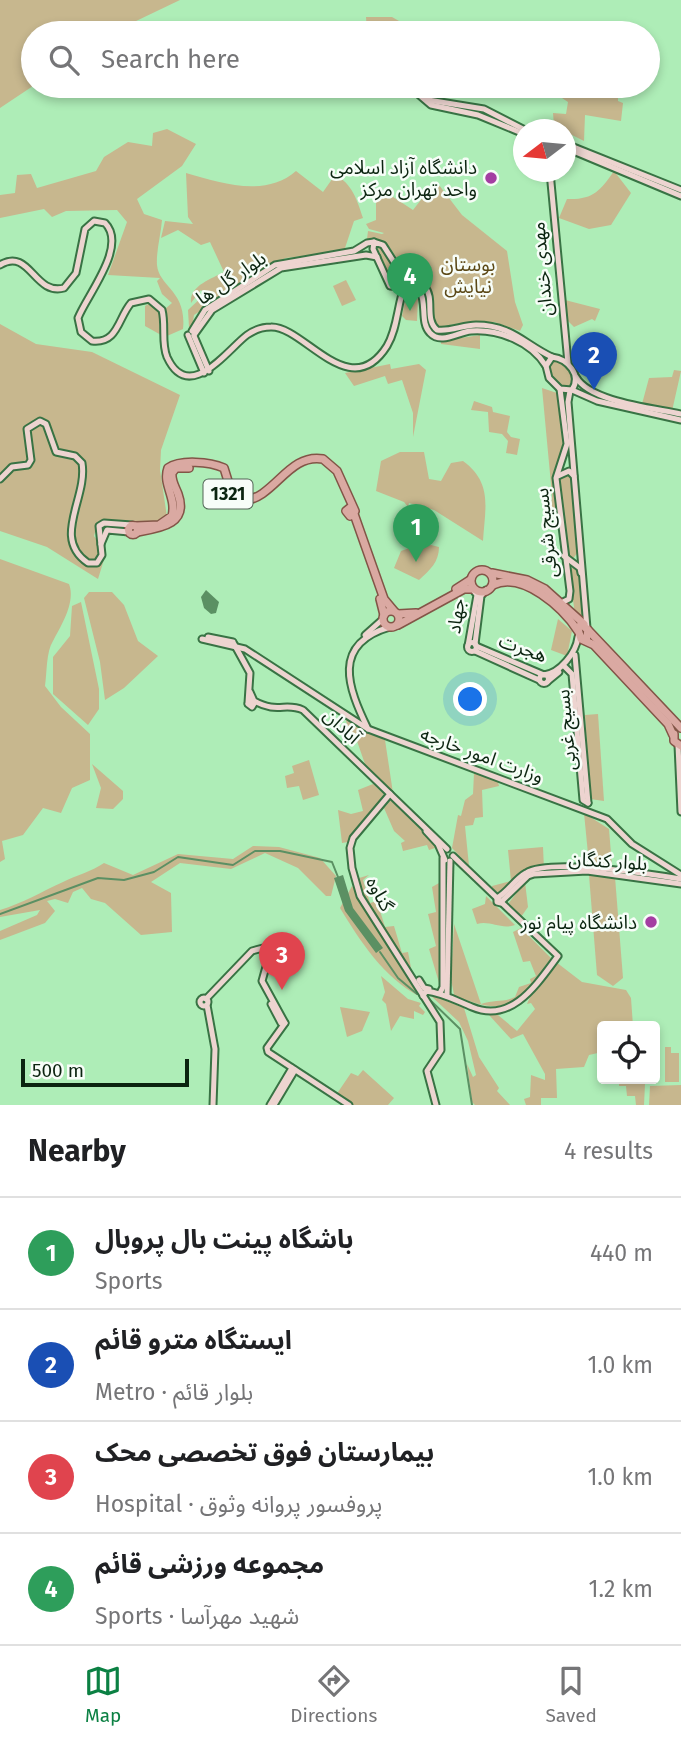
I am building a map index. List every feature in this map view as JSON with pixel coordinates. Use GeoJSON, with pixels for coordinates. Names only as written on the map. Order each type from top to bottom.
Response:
{"type":"FeatureCollection","features":[{"type":"Feature","properties":{"kind":"main road"},"geometry":{"type":"LineString","coordinates":[[422,98],[431,105],[478,115],[524,132]]}},
{"type":"Feature","properties":{"kind":"main road"},"geometry":{"type":"LineString","coordinates":[[426,98],[484,109],[524,132]]}},
{"type":"Feature","properties":{"kind":"main road"},"geometry":{"type":"LineString","coordinates":[[576,150],[681,190]]}},
{"type":"Feature","properties":{"kind":"main road"},"geometry":{"type":"LineString","coordinates":[[591,155],[681,196]]}},
{"type":"Feature","properties":{"kind":"main road","name":"مهدی خندان"},"geometry":{"type":"LineString","coordinates":[[550,182],[568,363]]}},
{"type":"Feature","properties":{"kind":"main road","name":"مهدی خندان"},"geometry":{"type":"LineString","coordinates":[[550,182],[563,350],[560,358]]}},
{"type":"Feature","properties":{"kind":"main road"},"geometry":{"type":"LineString","coordinates":[[0,265],[12,259],[19,261],[44,286],[61,289],[75,278],[87,225],[98,220],[105,223],[112,231],[111,243],[105,270],[78,318],[81,332],[92,341],[107,340],[114,334],[131,303],[149,299],[162,310],[164,348],[170,362],[186,374],[206,372],[246,336],[269,327],[285,330],[332,362],[352,366],[368,362],[380,354],[389,341],[403,287],[400,272],[383,245],[374,242],[377,257],[398,303]]}},
{"type":"Feature","properties":{"kind":"main road","name":"بلوار گل ها"},"geometry":{"type":"LineString","coordinates":[[192,334],[205,310],[275,265],[300,258],[354,251],[374,242]]}},
{"type":"Feature","properties":{"kind":"main road","name":"بلوار گل ها"},"geometry":{"type":"LineString","coordinates":[[192,334],[212,310],[281,268],[366,255],[377,257]]}},
{"type":"Feature","properties":{"kind":"main road"},"geometry":{"type":"LineString","coordinates":[[400,272],[424,285],[431,323],[435,329],[444,331],[477,325],[501,328],[524,338],[552,358],[560,358],[568,363],[584,388],[599,395],[681,414]]}},
{"type":"Feature","properties":{"kind":"main road"},"geometry":{"type":"LineString","coordinates":[[390,286],[414,287],[420,291],[426,326],[435,337],[446,338],[467,331],[501,334],[526,346],[547,366],[549,378],[560,390],[571,390],[597,401],[681,420]]}},
{"type":"Feature","properties":{"kind":"main road"},"geometry":{"type":"LineString","coordinates":[[192,334],[206,372]]}},
{"type":"Feature","properties":{"kind":"main road"},"geometry":{"type":"LineString","coordinates":[[547,366],[552,358]]}},
{"type":"Feature","properties":{"kind":"main road"},"geometry":{"type":"LineString","coordinates":[[571,390],[576,377]]}},
{"type":"Feature","properties":{"kind":"main road","name":"بسیج شرقی"},"geometry":{"type":"LineString","coordinates":[[560,390],[566,402],[574,476],[585,596],[583,629]]}},
{"type":"Feature","properties":{"kind":"main road","name":"بسیج شرقی"},"geometry":{"type":"LineString","coordinates":[[561,603],[569,599],[570,591],[556,478],[567,444],[566,402],[571,390]]}},
{"type":"Feature","properties":{"kind":"main road","name":"1321"},"geometry":{"type":"LineString","coordinates":[[0,479],[12,467],[27,465],[31,454],[27,429],[40,421],[46,424],[56,452],[75,456],[82,463],[70,535],[73,550],[88,563],[94,564],[101,558],[101,544],[97,533],[101,525],[134,529],[159,525],[172,516],[173,498],[166,478],[168,468],[176,463],[224,468],[232,494],[240,500],[254,498],[305,459],[323,459],[337,471],[384,617]]}},
{"type":"Feature","properties":{"kind":"main road"},"geometry":{"type":"LineString","coordinates":[[556,478],[565,471],[574,476]]}},
{"type":"Feature","properties":{"kind":"main road","name":"1321"},"geometry":{"type":"LineString","coordinates":[[351,512],[384,599],[396,612]]}},
{"type":"Feature","properties":{"kind":"main road"},"geometry":{"type":"LineString","coordinates":[[564,556],[580,568],[581,573]]}},
{"type":"Feature","properties":{"kind":"main road","name":"بسیج شرقی"},"geometry":{"type":"LineString","coordinates":[[581,556],[585,596]]}},
{"type":"Feature","properties":{"kind":"main road"},"geometry":{"type":"LineString","coordinates":[[365,728],[347,688],[346,667],[356,643],[384,617],[396,612],[416,613],[481,572],[533,582],[561,603],[583,629],[681,728],[673,735]]}},
{"type":"Feature","properties":{"kind":"main road"},"geometry":{"type":"LineString","coordinates":[[490,587],[492,573]]}},
{"type":"Feature","properties":{"kind":"main road"},"geometry":{"type":"LineString","coordinates":[[470,580],[473,590]]}},
{"type":"Feature","properties":{"kind":"main road"},"geometry":{"type":"LineString","coordinates":[[354,720],[356,709],[348,682],[351,659],[365,639],[464,589],[473,590],[505,582],[538,592],[583,629],[585,641],[598,648],[659,715],[680,746],[681,812]]}},
{"type":"Feature","properties":{"kind":"main road","name":"جهاد"},"geometry":{"type":"LineString","coordinates":[[474,647],[481,596],[490,587]]}},
{"type":"Feature","properties":{"kind":"main road","name":"جهاد"},"geometry":{"type":"LineString","coordinates":[[473,590],[477,595],[474,647]]}},
{"type":"Feature","properties":{"kind":"main road"},"geometry":{"type":"LineString","coordinates":[[390,627],[396,612]]}},
{"type":"Feature","properties":{"kind":"main road"},"geometry":{"type":"LineString","coordinates":[[384,617],[390,627]]}},
{"type":"Feature","properties":{"kind":"main road"},"geometry":{"type":"LineString","coordinates":[[375,628],[390,627]]}},
{"type":"Feature","properties":{"kind":"main road","name":"هجرت"},"geometry":{"type":"LineString","coordinates":[[544,679],[554,673],[571,655],[583,629]]}},
{"type":"Feature","properties":{"kind":"main road","name":"وزارت امور خارجه"},"geometry":{"type":"LineString","coordinates":[[271,665],[220,640],[233,643],[271,665],[365,728],[607,819],[632,844],[679,876]]}},
{"type":"Feature","properties":{"kind":"main road","name":"هجرت"},"geometry":{"type":"LineString","coordinates":[[544,679],[565,667],[585,641]]}},
{"type":"Feature","properties":{"kind":"main road","name":"وزارت امور خارجه"},"geometry":{"type":"LineString","coordinates":[[233,643],[243,652]]}},
{"type":"Feature","properties":{"kind":"main road","name":"هجرت"},"geometry":{"type":"LineString","coordinates":[[474,647],[544,679]]}},
{"type":"Feature","properties":{"kind":"main road","name":"آبادان"},"geometry":{"type":"LineString","coordinates":[[243,652],[250,673],[252,703],[275,710],[290,707],[303,710],[390,794],[452,859]]}},
{"type":"Feature","properties":{"kind":"main road","name":"بسیج غربی"},"geometry":{"type":"LineString","coordinates":[[575,655],[586,802]]}},
{"type":"Feature","properties":{"kind":"main road","name":"بسیج غربی"},"geometry":{"type":"LineString","coordinates":[[565,667],[572,671],[578,712]]}},
{"type":"Feature","properties":{"kind":"main road","name":"گناوه"},"geometry":{"type":"LineString","coordinates":[[390,794],[353,838],[351,860],[360,896],[422,994]]}},
{"type":"Feature","properties":{"kind":"main road"},"geometry":{"type":"LineString","coordinates":[[444,849],[444,994]]}},
{"type":"Feature","properties":{"kind":"main road"},"geometry":{"type":"LineString","coordinates":[[416,981],[424,988],[484,1009],[509,1005],[538,979],[556,956],[452,859],[443,858]]}},
{"type":"Feature","properties":{"kind":"main road"},"geometry":{"type":"LineString","coordinates":[[444,994],[452,859]]}},
{"type":"Feature","properties":{"kind":"main road"},"geometry":{"type":"LineString","coordinates":[[679,876],[681,864]]}},
{"type":"Feature","properties":{"kind":"main road","name":"بلوار کنگان"},"geometry":{"type":"LineString","coordinates":[[499,901],[526,872],[587,869],[663,879],[679,876]]}},
{"type":"Feature","properties":{"kind":"main road","name":"بلوار کنگان"},"geometry":{"type":"LineString","coordinates":[[663,879],[679,876]]}},
{"type":"Feature","properties":{"kind":"main road"},"geometry":{"type":"LineString","coordinates":[[211,1105],[213,1048],[206,1003],[252,951],[262,948],[269,956],[261,981],[283,1023],[263,1051],[346,1105]]}},
{"type":"Feature","properties":{"kind":"main road"},"geometry":{"type":"LineString","coordinates":[[437,1105],[429,1073],[441,1050],[440,1022],[422,994],[444,994]]}},
{"type":"Feature","properties":{"kind":"main road"},"geometry":{"type":"LineString","coordinates":[[272,1105],[293,1070]]}},
{"type":"Feature","properties":{"kind":"green space"},"geometry":{"type":"Polygon","coordinates":[[[0,0],[180,0],[136,21],[21,21],[21,94],[0,108],[0,0]]]}},
{"type":"Feature","properties":{"kind":"green space"},"geometry":{"type":"Polygon","coordinates":[[[366,17],[392,17],[399,21],[366,21],[366,17]]]}},
{"type":"Feature","properties":{"kind":"green space"},"geometry":{"type":"Polygon","coordinates":[[[562,98],[618,98],[618,101],[623,103],[621,121],[585,115],[584,141],[576,137],[576,119],[553,119],[553,113],[566,114],[568,102],[562,98]]]}},
{"type":"Feature","properties":{"kind":"green space"},"geometry":{"type":"Polygon","coordinates":[[[167,129],[196,144],[182,166],[137,199],[144,214],[162,220],[157,265],[162,279],[181,306],[183,329],[167,336],[165,309],[172,303],[162,294],[157,281],[160,278],[108,275],[127,222],[117,210],[66,211],[52,217],[44,209],[0,218],[0,195],[15,193],[17,175],[31,174],[37,188],[96,171],[104,157],[128,142],[152,146],[153,133],[167,129]]]}},
{"type":"Feature","properties":{"kind":"green space"},"geometry":{"type":"Polygon","coordinates":[[[296,171],[323,192],[335,175],[346,183],[353,193],[363,218],[354,221],[344,251],[286,258],[269,265],[194,315],[192,328],[189,327],[188,310],[205,294],[201,290],[191,303],[193,292],[224,272],[210,242],[201,245],[178,230],[161,238],[165,221],[193,224],[188,217],[186,173],[228,184],[257,186],[284,179],[296,171]]]}},
{"type":"Feature","properties":{"kind":"green space"},"geometry":{"type":"Polygon","coordinates":[[[614,171],[631,193],[611,225],[589,229],[559,218],[567,199],[590,196],[614,171]]]}},
{"type":"Feature","properties":{"kind":"green space","name":"بوستان نیایش"},"geometry":{"type":"Polygon","coordinates":[[[439,185],[462,215],[507,251],[515,302],[523,325],[520,331],[494,322],[467,322],[438,327],[434,321],[434,298],[428,286],[407,273],[388,245],[367,239],[368,231],[384,233],[369,229],[366,224],[376,220],[376,199],[384,191],[413,210],[431,187],[439,185]]]}},
{"type":"Feature","properties":{"kind":"green space"},"geometry":{"type":"Polygon","coordinates":[[[376,244],[382,247],[403,283],[393,285],[376,244]]]}},
{"type":"Feature","properties":{"kind":"green space"},"geometry":{"type":"Polygon","coordinates":[[[346,280],[356,300],[342,306],[333,286],[346,280]]]}},
{"type":"Feature","properties":{"kind":"green space"},"geometry":{"type":"Polygon","coordinates":[[[406,297],[418,299],[417,321],[406,320],[402,316],[406,297]]]}},
{"type":"Feature","properties":{"kind":"green space"},"geometry":{"type":"Polygon","coordinates":[[[565,300],[600,309],[595,321],[592,319],[574,327],[566,319],[565,300]]]}},
{"type":"Feature","properties":{"kind":"green space"},"geometry":{"type":"Polygon","coordinates":[[[150,303],[160,314],[161,335],[145,326],[145,306],[150,303]]]}},
{"type":"Feature","properties":{"kind":"green space"},"geometry":{"type":"Polygon","coordinates":[[[0,324],[36,344],[92,352],[180,395],[161,450],[160,470],[167,517],[154,522],[98,522],[94,536],[106,553],[98,579],[47,547],[0,531],[0,324]]]}},
{"type":"Feature","properties":{"kind":"green space"},"geometry":{"type":"Polygon","coordinates":[[[480,335],[480,349],[441,344],[441,341],[480,335]]]}},
{"type":"Feature","properties":{"kind":"green space"},"geometry":{"type":"Polygon","coordinates":[[[554,359],[571,373],[575,381],[571,389],[562,388],[550,376],[548,365],[554,359]]]}},
{"type":"Feature","properties":{"kind":"green space"},"geometry":{"type":"Polygon","coordinates":[[[390,364],[391,369],[419,364],[426,370],[413,437],[413,413],[402,380],[388,384],[385,376],[354,386],[345,373],[390,364]]]}},
{"type":"Feature","properties":{"kind":"green space"},"geometry":{"type":"Polygon","coordinates":[[[674,370],[681,371],[672,411],[642,404],[649,378],[672,377],[674,370]]]}},
{"type":"Feature","properties":{"kind":"green space"},"geometry":{"type":"Polygon","coordinates":[[[542,388],[560,394],[564,446],[554,470],[556,507],[550,512],[552,495],[542,388]]]}},
{"type":"Feature","properties":{"kind":"green space"},"geometry":{"type":"Polygon","coordinates":[[[474,401],[492,407],[493,412],[510,416],[507,432],[511,437],[520,439],[517,455],[506,453],[508,441],[502,434],[489,432],[488,412],[471,410],[474,401]]]}},
{"type":"Feature","properties":{"kind":"green space"},"geometry":{"type":"Polygon","coordinates":[[[400,452],[424,452],[429,479],[441,481],[451,463],[463,461],[473,469],[483,487],[485,497],[483,541],[434,510],[409,503],[408,507],[404,502],[376,491],[381,461],[400,452]]]}},
{"type":"Feature","properties":{"kind":"green space"},"geometry":{"type":"Polygon","coordinates":[[[563,473],[569,473],[571,478],[578,552],[572,560],[567,553],[559,479],[563,473]]]}},
{"type":"Feature","properties":{"kind":"green space"},"geometry":{"type":"Polygon","coordinates":[[[423,543],[439,547],[439,552],[433,565],[419,580],[394,568],[401,551],[423,543]]]}},
{"type":"Feature","properties":{"kind":"green space"},"geometry":{"type":"Polygon","coordinates":[[[0,559],[69,584],[71,598],[49,651],[45,686],[61,707],[90,734],[90,780],[72,788],[61,813],[43,808],[23,835],[2,841],[5,859],[0,862],[0,559]]]}},
{"type":"Feature","properties":{"kind":"green space"},"geometry":{"type":"Polygon","coordinates":[[[574,566],[579,571],[585,622],[575,614],[569,572],[574,566]]]}},
{"type":"Feature","properties":{"kind":"green space"},"geometry":{"type":"Polygon","coordinates":[[[89,592],[112,592],[124,605],[138,641],[158,656],[124,688],[105,700],[100,662],[84,598],[89,592]]]}},
{"type":"Feature","properties":{"kind":"green space"},"geometry":{"type":"Polygon","coordinates":[[[81,602],[99,689],[99,709],[88,725],[53,694],[53,657],[70,636],[72,606],[81,602]]]}},
{"type":"Feature","properties":{"kind":"green space"},"geometry":{"type":"Polygon","coordinates":[[[558,619],[572,631],[567,656],[551,650],[558,619]]]}},
{"type":"Feature","properties":{"kind":"green space"},"geometry":{"type":"Polygon","coordinates":[[[598,714],[604,801],[590,799],[585,715],[598,714]]]}},
{"type":"Feature","properties":{"kind":"green space"},"geometry":{"type":"Polygon","coordinates":[[[345,716],[355,726],[385,740],[393,793],[366,767],[357,741],[351,742],[345,716]]]}},
{"type":"Feature","properties":{"kind":"green space"},"geometry":{"type":"Polygon","coordinates":[[[309,760],[319,795],[303,800],[299,786],[287,788],[285,776],[294,773],[292,766],[309,760]]]}},
{"type":"Feature","properties":{"kind":"green space"},"geometry":{"type":"Polygon","coordinates":[[[92,764],[123,791],[123,799],[113,809],[96,808],[101,788],[92,764]]]}},
{"type":"Feature","properties":{"kind":"green space"},"geometry":{"type":"Polygon","coordinates":[[[474,773],[498,782],[499,786],[482,790],[483,817],[475,818],[473,825],[465,826],[469,866],[452,848],[458,815],[461,816],[465,800],[473,794],[474,773]]]}},
{"type":"Feature","properties":{"kind":"green space"},"geometry":{"type":"Polygon","coordinates":[[[373,784],[384,794],[348,842],[342,843],[338,810],[351,814],[363,811],[358,790],[373,784]]]}},
{"type":"Feature","properties":{"kind":"green space"},"geometry":{"type":"Polygon","coordinates":[[[391,800],[438,847],[429,850],[427,845],[403,851],[401,843],[405,841],[394,831],[384,808],[391,800]]]}},
{"type":"Feature","properties":{"kind":"green space"},"geometry":{"type":"Polygon","coordinates":[[[584,813],[609,829],[612,866],[589,864],[584,813]]]}},
{"type":"Feature","properties":{"kind":"green space"},"geometry":{"type":"Polygon","coordinates":[[[253,846],[279,847],[320,858],[336,876],[331,896],[326,896],[298,868],[265,853],[231,869],[180,863],[151,882],[171,893],[172,932],[141,935],[105,903],[91,899],[82,888],[73,892],[68,903],[55,899],[47,901],[55,911],[45,923],[0,940],[0,931],[37,915],[40,910],[0,917],[0,910],[104,863],[133,875],[178,854],[233,859],[253,846]]]}},
{"type":"Feature","properties":{"kind":"green space"},"geometry":{"type":"Polygon","coordinates":[[[543,847],[544,869],[525,871],[501,894],[492,889],[492,886],[511,881],[508,850],[543,847]]]}},
{"type":"Feature","properties":{"kind":"green space"},"geometry":{"type":"Polygon","coordinates":[[[369,875],[363,880],[370,903],[377,901],[385,927],[394,926],[402,953],[408,952],[413,978],[358,887],[356,879],[369,875]]]}},
{"type":"Feature","properties":{"kind":"green space"},"geometry":{"type":"Polygon","coordinates":[[[589,875],[615,877],[623,978],[613,986],[597,975],[589,875]]]}},
{"type":"Feature","properties":{"kind":"green space"},"geometry":{"type":"Polygon","coordinates":[[[525,882],[528,907],[521,917],[508,904],[525,882]]]}},
{"type":"Feature","properties":{"kind":"green space"},"geometry":{"type":"Polygon","coordinates":[[[439,883],[440,986],[429,949],[436,946],[428,914],[436,912],[432,887],[439,883]]]}},
{"type":"Feature","properties":{"kind":"green space"},"geometry":{"type":"Polygon","coordinates":[[[352,886],[419,996],[384,969],[340,908],[352,886]]]}},
{"type":"Feature","properties":{"kind":"green space"},"geometry":{"type":"Polygon","coordinates":[[[486,896],[515,925],[477,924],[472,909],[485,904],[486,896]]]}},
{"type":"Feature","properties":{"kind":"green space"},"geometry":{"type":"Polygon","coordinates":[[[454,924],[481,1004],[515,997],[519,987],[531,983],[530,979],[536,976],[530,961],[523,962],[513,932],[521,928],[551,958],[530,986],[511,1002],[500,1006],[487,1006],[472,1002],[454,995],[451,979],[454,924]]]}},
{"type":"Feature","properties":{"kind":"green space"},"geometry":{"type":"Polygon","coordinates":[[[556,962],[582,982],[626,990],[631,998],[633,1021],[597,1021],[597,1053],[589,1055],[584,1067],[556,1069],[557,1098],[541,1098],[541,1105],[526,1105],[524,1099],[530,1097],[531,1075],[545,1080],[545,1074],[523,1034],[511,1039],[489,1015],[498,1015],[517,1031],[535,1009],[531,1003],[527,1004],[556,962]]]}},
{"type":"Feature","properties":{"kind":"green space"},"geometry":{"type":"Polygon","coordinates":[[[381,976],[408,999],[421,1003],[419,1006],[425,1012],[423,1015],[414,1011],[414,1019],[400,1016],[391,1031],[386,1004],[382,1000],[385,992],[381,976]]]}},
{"type":"Feature","properties":{"kind":"green space"},"geometry":{"type":"Polygon","coordinates":[[[429,994],[464,1008],[479,1057],[499,1088],[497,1091],[510,1105],[475,1105],[472,1102],[467,1064],[473,1077],[476,1075],[468,1041],[459,1022],[429,994]]]}},
{"type":"Feature","properties":{"kind":"green space"},"geometry":{"type":"Polygon","coordinates":[[[340,1007],[370,1012],[362,1031],[347,1037],[340,1007]]]}},
{"type":"Feature","properties":{"kind":"green space"},"geometry":{"type":"Polygon","coordinates":[[[665,1047],[671,1047],[671,1053],[679,1053],[679,1082],[665,1082],[665,1047]]]}},
{"type":"Feature","properties":{"kind":"green space"},"geometry":{"type":"Polygon","coordinates":[[[363,1070],[394,1098],[388,1105],[353,1105],[336,1095],[351,1073],[358,1076],[363,1070]]]}},
{"type":"Feature","properties":{"kind":"green space"},"geometry":{"type":"Polygon","coordinates":[[[645,1084],[644,1105],[636,1105],[635,1096],[627,1096],[626,1086],[619,1086],[645,1084]]]}},
{"type":"Feature","properties":{"kind":"green space"},"geometry":{"type":"Polygon","coordinates":[[[681,1085],[681,1105],[649,1105],[650,1086],[681,1085]]]}},
{"type":"Feature","properties":{"kind":"shaded area"},"geometry":{"type":"Polygon","coordinates":[[[206,590],[219,602],[216,613],[211,614],[204,608],[201,597],[206,590]]]}},
{"type":"Feature","properties":{"kind":"shaded area"},"geometry":{"type":"Polygon","coordinates":[[[343,875],[353,908],[383,948],[376,953],[345,911],[334,878],[343,875]]]}},
{"type":"Feature","properties":{"kind":"waterway"},"geometry":{"type":"LineString","coordinates":[[0,914],[98,878],[124,880],[154,872],[178,857],[233,865],[255,851],[280,851],[332,862],[338,877]]}},
{"type":"Feature","properties":{"kind":"waterway"},"geometry":{"type":"LineString","coordinates":[[380,952],[398,978],[417,994]]}},
{"type":"Feature","properties":{"kind":"waterway"},"geometry":{"type":"LineString","coordinates":[[428,998],[460,1029],[472,1105]]}},
{"type":"Feature","properties":{"kind":"place","name":"دانشگاه آزاد اسلامی واحد تهران مرکز"},"geometry":{"type":"Point","coordinates":[491,178]}},
{"type":"Feature","properties":{"kind":"place","name":"مجموعه ورزشی قائم"},"geometry":{"type":"Point","coordinates":[410,311]}},
{"type":"Feature","properties":{"kind":"place","name":"ایستگاه مترو قائم"},"geometry":{"type":"Point","coordinates":[594,390]}},
{"type":"Feature","properties":{"kind":"place","name":"باشگاه پینت بال پروبال"},"geometry":{"type":"Point","coordinates":[416,562]}},
{"type":"Feature","properties":{"kind":"place","name":"دانشگاه پیام نور"},"geometry":{"type":"Point","coordinates":[651,922]}},
{"type":"Feature","properties":{"kind":"place","name":"بیمارستان فوق تخصصی محک"},"geometry":{"type":"Point","coordinates":[282,990]}}]}
